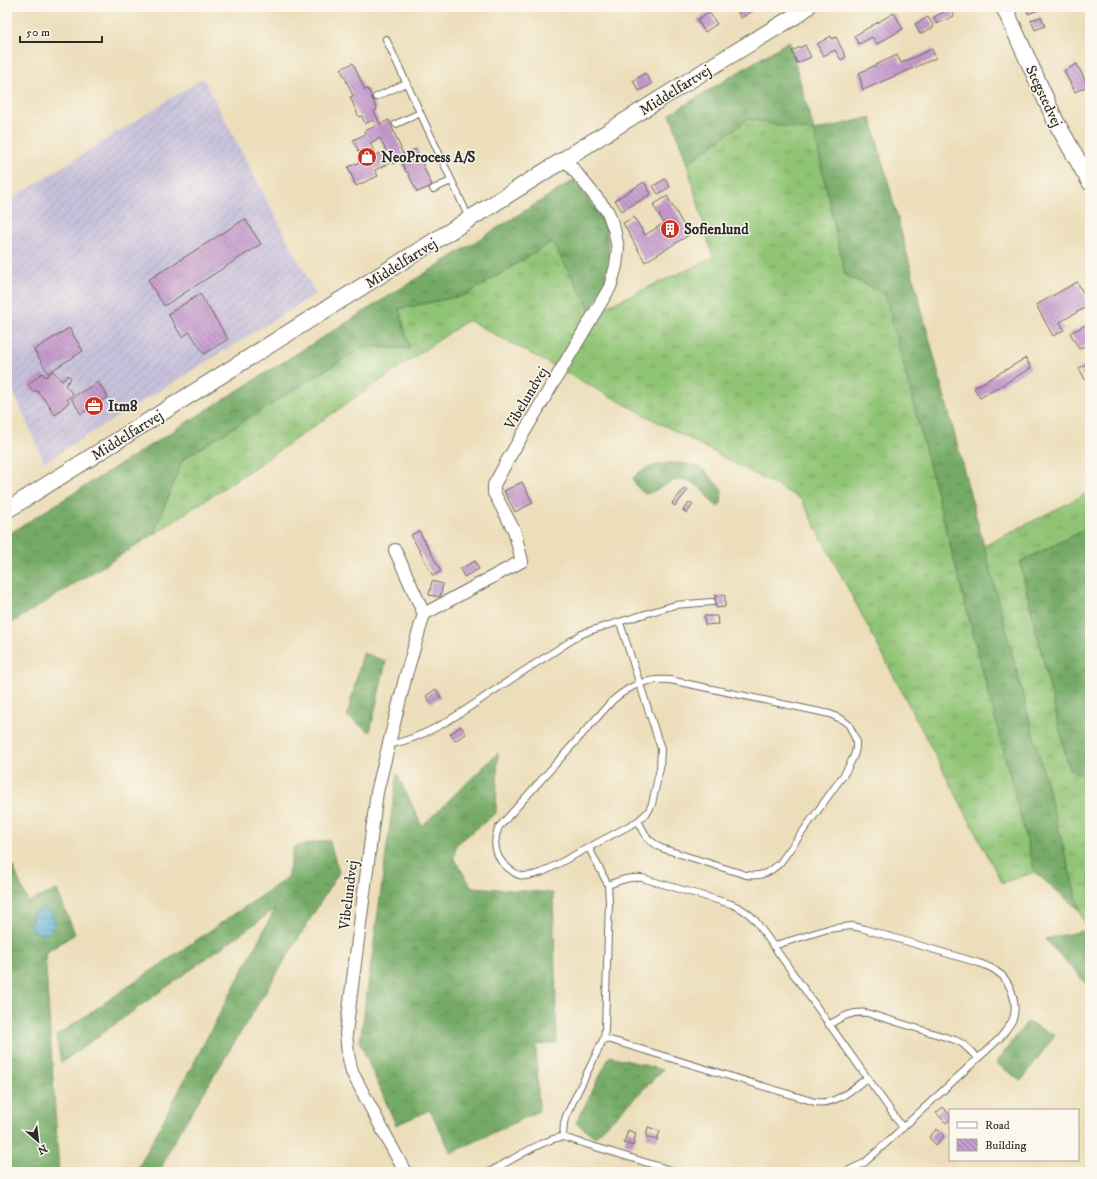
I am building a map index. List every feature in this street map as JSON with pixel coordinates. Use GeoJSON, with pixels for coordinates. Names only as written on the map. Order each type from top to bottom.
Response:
{"type":"FeatureCollection","features":[{"type":"Feature","properties":{"kind":"main road","name":"Middelfartvej"},"geometry":{"type":"LineString","coordinates":[[7,510],[711,67],[801,11],[813,7]]}},
{"type":"Feature","properties":{"kind":"main road","name":"Stegstedvej"},"geometry":{"type":"LineString","coordinates":[[1004,7],[1056,122],[1090,182]]}},
{"type":"Feature","properties":{"kind":"street","name":"Vibelundvej"},"geometry":{"type":"LineString","coordinates":[[406,1172],[352,1072],[348,1054],[346,1033],[377,792],[406,675],[424,614],[522,561],[514,530],[494,493],[494,485],[610,287],[616,266],[618,248],[614,229],[608,212],[565,159]]}},
{"type":"Feature","properties":{"kind":"street"},"geometry":{"type":"LineString","coordinates":[[395,550],[424,614]]}},
{"type":"Feature","properties":{"kind":"lane"},"geometry":{"type":"LineString","coordinates":[[386,39],[469,220]]}},
{"type":"Feature","properties":{"kind":"lane"},"geometry":{"type":"LineString","coordinates":[[376,97],[406,83]]}},
{"type":"Feature","properties":{"kind":"lane"},"geometry":{"type":"LineString","coordinates":[[396,124],[420,113]]}},
{"type":"Feature","properties":{"kind":"lane"},"geometry":{"type":"LineString","coordinates":[[433,189],[451,181]]}},
{"type":"Feature","properties":{"kind":"lane"},"geometry":{"type":"LineString","coordinates":[[388,745],[413,739],[438,727],[580,635],[675,605],[712,602]]}},
{"type":"Feature","properties":{"kind":"lane"},"geometry":{"type":"LineString","coordinates":[[619,622],[640,683],[661,749],[660,768],[652,804],[648,812],[638,821],[543,872],[533,876],[515,874],[502,863],[498,855],[495,840],[499,827],[612,701],[622,691],[640,683],[657,679],[670,680],[830,714],[843,720],[849,725],[856,740],[854,756],[845,773],[784,857],[772,870],[764,875],[755,876],[746,874],[661,848],[648,839],[638,821]]}},
{"type":"Feature","properties":{"kind":"lane"},"geometry":{"type":"LineString","coordinates":[[563,1137],[566,1116],[604,1038],[605,1029],[608,885],[589,848]]}},
{"type":"Feature","properties":{"kind":"lane"},"geometry":{"type":"LineString","coordinates":[[608,885],[625,878],[642,878],[731,904],[741,908],[749,914],[903,1128]]}},
{"type":"Feature","properties":{"kind":"lane"},"geometry":{"type":"LineString","coordinates":[[773,946],[828,930],[852,926],[979,963],[1003,976],[1012,992],[1014,1002],[1012,1020],[1000,1038],[864,1163],[845,1172]]}},
{"type":"Feature","properties":{"kind":"lane"},"geometry":{"type":"LineString","coordinates":[[830,1025],[839,1018],[852,1013],[867,1013],[955,1040],[963,1044],[978,1058]]}},
{"type":"Feature","properties":{"kind":"lane"},"geometry":{"type":"LineString","coordinates":[[604,1038],[814,1102],[823,1103],[837,1099],[867,1078]]}},
{"type":"Feature","properties":{"kind":"lane"},"geometry":{"type":"LineString","coordinates":[[489,1172],[545,1142],[563,1137],[678,1172]]}},
{"type":"Feature","properties":{"kind":"shaded area"},"geometry":{"type":"Polygon","coordinates":[[[203,78],[316,294],[44,462],[7,377],[7,202],[203,78]]]}},
{"type":"Feature","properties":{"kind":"green space"},"geometry":{"type":"Polygon","coordinates":[[[789,41],[814,131],[871,117],[1080,911],[1035,872],[885,294],[845,275],[814,132],[748,119],[687,164],[670,114],[789,41]]]}},
{"type":"Feature","properties":{"kind":"green space"},"geometry":{"type":"Polygon","coordinates":[[[748,119],[814,131],[845,275],[885,294],[1035,872],[1002,883],[801,499],[468,320],[255,467],[153,535],[183,459],[364,346],[410,349],[399,309],[466,295],[553,241],[590,309],[603,308],[713,258],[687,164],[748,119]]]}},
{"type":"Feature","properties":{"kind":"green space"},"geometry":{"type":"Polygon","coordinates":[[[574,180],[605,221],[609,254],[605,286],[590,309],[552,242],[466,295],[399,309],[410,349],[364,346],[183,459],[153,535],[7,626],[7,535],[574,180]]]}},
{"type":"Feature","properties":{"kind":"green space"},"geometry":{"type":"Polygon","coordinates":[[[670,463],[698,467],[709,475],[722,489],[721,504],[718,507],[712,502],[704,491],[695,484],[683,479],[676,480],[653,492],[645,494],[635,483],[633,478],[640,472],[650,467],[670,463]]]}},
{"type":"Feature","properties":{"kind":"green space"},"geometry":{"type":"Polygon","coordinates":[[[1090,492],[1090,527],[1020,562],[1069,769],[1090,779],[1090,934],[1080,911],[984,546],[1090,492]]]}},
{"type":"Feature","properties":{"kind":"green space"},"geometry":{"type":"Polygon","coordinates":[[[1090,527],[1090,779],[1069,769],[1020,562],[1090,527]]]}},
{"type":"Feature","properties":{"kind":"green space"},"geometry":{"type":"Polygon","coordinates":[[[363,653],[386,661],[370,732],[347,716],[363,653]]]}},
{"type":"Feature","properties":{"kind":"green space"},"geometry":{"type":"Polygon","coordinates":[[[498,753],[496,813],[456,845],[454,859],[472,887],[553,893],[557,1043],[536,1045],[539,1111],[451,1153],[430,1110],[396,1125],[360,1043],[397,774],[422,826],[498,753]]]}},
{"type":"Feature","properties":{"kind":"green space"},"geometry":{"type":"Polygon","coordinates":[[[329,840],[339,872],[171,1146],[160,1172],[136,1172],[275,909],[61,1063],[56,1036],[287,878],[294,847],[329,840]]]}},
{"type":"Feature","properties":{"kind":"green space"},"geometry":{"type":"Polygon","coordinates":[[[7,852],[28,902],[57,890],[75,934],[45,953],[59,1172],[7,1172],[7,852]]]}},
{"type":"Feature","properties":{"kind":"green space"},"geometry":{"type":"Polygon","coordinates":[[[1087,930],[1090,934],[1090,988],[1045,939],[1087,930]]]}},
{"type":"Feature","properties":{"kind":"green space"},"geometry":{"type":"Polygon","coordinates":[[[1027,1022],[1055,1035],[1021,1081],[996,1063],[1027,1022]]]}},
{"type":"Feature","properties":{"kind":"green space"},"geometry":{"type":"Polygon","coordinates":[[[610,1056],[663,1070],[595,1137],[576,1123],[610,1056]]]}},
{"type":"Feature","properties":{"kind":"water"},"geometry":{"type":"Polygon","coordinates":[[[42,908],[50,912],[55,922],[46,935],[37,933],[29,926],[34,914],[42,908]]]}},
{"type":"Feature","properties":{"kind":"building"},"geometry":{"type":"Polygon","coordinates":[[[735,7],[752,7],[754,10],[741,18],[735,7]]]}},
{"type":"Feature","properties":{"kind":"building"},"geometry":{"type":"Polygon","coordinates":[[[1026,7],[1046,7],[1028,14],[1026,7]]]}},
{"type":"Feature","properties":{"kind":"building"},"geometry":{"type":"Polygon","coordinates":[[[951,8],[954,16],[937,24],[934,17],[951,8]]]}},
{"type":"Feature","properties":{"kind":"building"},"geometry":{"type":"Polygon","coordinates":[[[709,12],[717,24],[705,32],[697,20],[709,12]]]}},
{"type":"Feature","properties":{"kind":"building"},"geometry":{"type":"Polygon","coordinates":[[[894,13],[903,29],[877,44],[872,37],[859,44],[854,36],[894,13]]]}},
{"type":"Feature","properties":{"kind":"building"},"geometry":{"type":"Polygon","coordinates":[[[928,17],[934,27],[920,34],[915,24],[928,17]]]}},
{"type":"Feature","properties":{"kind":"building"},"geometry":{"type":"Polygon","coordinates":[[[1041,17],[1045,26],[1035,30],[1031,20],[1041,17]]]}},
{"type":"Feature","properties":{"kind":"building"},"geometry":{"type":"Polygon","coordinates":[[[831,36],[832,39],[836,37],[846,57],[841,60],[835,50],[823,56],[817,44],[831,36]]]}},
{"type":"Feature","properties":{"kind":"building"},"geometry":{"type":"Polygon","coordinates":[[[805,45],[811,57],[797,63],[792,51],[805,45]]]}},
{"type":"Feature","properties":{"kind":"building"},"geometry":{"type":"Polygon","coordinates":[[[932,49],[936,58],[863,90],[859,73],[897,55],[901,63],[932,49]]]}},
{"type":"Feature","properties":{"kind":"building"},"geometry":{"type":"Polygon","coordinates":[[[353,63],[365,90],[368,89],[377,110],[374,111],[380,124],[389,120],[403,154],[416,149],[432,186],[417,192],[401,160],[393,164],[392,162],[375,170],[378,176],[356,186],[348,167],[363,161],[353,140],[366,134],[364,131],[376,126],[373,120],[365,124],[362,116],[359,117],[350,97],[353,96],[341,69],[353,63]],[[380,138],[370,143],[376,155],[386,151],[380,138]]]}},
{"type":"Feature","properties":{"kind":"building"},"geometry":{"type":"Polygon","coordinates":[[[1077,64],[1088,86],[1075,92],[1064,71],[1077,64]]]}},
{"type":"Feature","properties":{"kind":"building"},"geometry":{"type":"Polygon","coordinates":[[[645,73],[652,84],[639,91],[633,81],[645,73]]]}},
{"type":"Feature","properties":{"kind":"building"},"geometry":{"type":"Polygon","coordinates":[[[665,179],[670,187],[658,194],[653,186],[665,179]]]}},
{"type":"Feature","properties":{"kind":"building"},"geometry":{"type":"Polygon","coordinates":[[[644,182],[651,194],[622,211],[615,200],[644,182]]]}},
{"type":"Feature","properties":{"kind":"building","name":"Sofienlund"},"geometry":{"type":"Polygon","coordinates":[[[667,196],[689,235],[645,262],[623,223],[634,217],[645,235],[664,223],[653,205],[667,196]]]}},
{"type":"Feature","properties":{"kind":"building"},"geometry":{"type":"Polygon","coordinates":[[[245,219],[261,244],[164,306],[148,280],[245,219]]]}},
{"type":"Feature","properties":{"kind":"building"},"geometry":{"type":"Polygon","coordinates":[[[1077,282],[1090,305],[1060,322],[1064,330],[1053,336],[1036,305],[1077,282]]]}},
{"type":"Feature","properties":{"kind":"building"},"geometry":{"type":"Polygon","coordinates":[[[200,294],[228,339],[204,354],[190,332],[182,337],[168,314],[200,294]]]}},
{"type":"Feature","properties":{"kind":"building"},"geometry":{"type":"Polygon","coordinates":[[[1090,323],[1090,343],[1079,349],[1070,333],[1090,323]]]}},
{"type":"Feature","properties":{"kind":"building"},"geometry":{"type":"Polygon","coordinates":[[[69,328],[83,351],[48,373],[34,350],[69,328]]]}},
{"type":"Feature","properties":{"kind":"building"},"geometry":{"type":"Polygon","coordinates":[[[1026,358],[1031,368],[980,398],[974,388],[1026,358]]]}},
{"type":"Feature","properties":{"kind":"building"},"geometry":{"type":"Polygon","coordinates":[[[1087,364],[1090,370],[1090,393],[1086,386],[1088,385],[1079,368],[1087,364]]]}},
{"type":"Feature","properties":{"kind":"building"},"geometry":{"type":"Polygon","coordinates":[[[53,371],[62,381],[68,375],[71,379],[65,385],[73,394],[67,399],[69,402],[55,415],[49,408],[51,407],[36,390],[34,392],[28,385],[42,373],[46,377],[53,371]]]}},
{"type":"Feature","properties":{"kind":"building"},"geometry":{"type":"Polygon","coordinates":[[[98,382],[108,397],[81,414],[71,398],[98,382]]]}},
{"type":"Feature","properties":{"kind":"building"},"geometry":{"type":"Polygon","coordinates":[[[522,482],[533,503],[515,512],[504,491],[522,482]]]}},
{"type":"Feature","properties":{"kind":"building"},"geometry":{"type":"Polygon","coordinates":[[[685,488],[688,490],[675,506],[672,503],[685,488]]]}},
{"type":"Feature","properties":{"kind":"building"},"geometry":{"type":"Polygon","coordinates":[[[690,502],[693,504],[687,513],[683,510],[690,502]]]}},
{"type":"Feature","properties":{"kind":"building"},"geometry":{"type":"Polygon","coordinates":[[[419,531],[441,571],[433,576],[411,535],[419,531]]]}},
{"type":"Feature","properties":{"kind":"building"},"geometry":{"type":"Polygon","coordinates":[[[475,561],[479,569],[464,577],[460,569],[475,561]]]}},
{"type":"Feature","properties":{"kind":"building"},"geometry":{"type":"Polygon","coordinates":[[[432,581],[443,584],[440,597],[429,595],[432,581]]]}},
{"type":"Feature","properties":{"kind":"building"},"geometry":{"type":"Polygon","coordinates":[[[725,595],[725,607],[716,608],[715,596],[725,595]]]}},
{"type":"Feature","properties":{"kind":"building"},"geometry":{"type":"Polygon","coordinates":[[[704,616],[717,616],[718,624],[705,625],[704,616]]]}},
{"type":"Feature","properties":{"kind":"building"},"geometry":{"type":"Polygon","coordinates":[[[436,689],[441,697],[431,703],[426,696],[436,689]]]}},
{"type":"Feature","properties":{"kind":"building"},"geometry":{"type":"Polygon","coordinates":[[[461,726],[466,734],[455,741],[450,734],[461,726]]]}},
{"type":"Feature","properties":{"kind":"building"},"geometry":{"type":"Polygon","coordinates":[[[943,1107],[949,1114],[949,1120],[946,1123],[936,1113],[943,1107]]]}},
{"type":"Feature","properties":{"kind":"building"},"geometry":{"type":"Polygon","coordinates":[[[648,1127],[660,1131],[657,1140],[646,1137],[648,1127]]]}},
{"type":"Feature","properties":{"kind":"building"},"geometry":{"type":"Polygon","coordinates":[[[937,1129],[944,1136],[936,1145],[929,1137],[937,1129]]]}},
{"type":"Feature","properties":{"kind":"building"},"geometry":{"type":"Polygon","coordinates":[[[628,1130],[636,1133],[633,1146],[624,1143],[628,1130]]]}},
{"type":"Feature","properties":{"kind":"place","name":"NeoProcess A/S"},"geometry":{"type":"Point","coordinates":[367,157]}},
{"type":"Feature","properties":{"kind":"place","name":"Sofienlund"},"geometry":{"type":"Point","coordinates":[670,229]}},
{"type":"Feature","properties":{"kind":"place","name":"Itm8"},"geometry":{"type":"Point","coordinates":[94,406]}}]}
